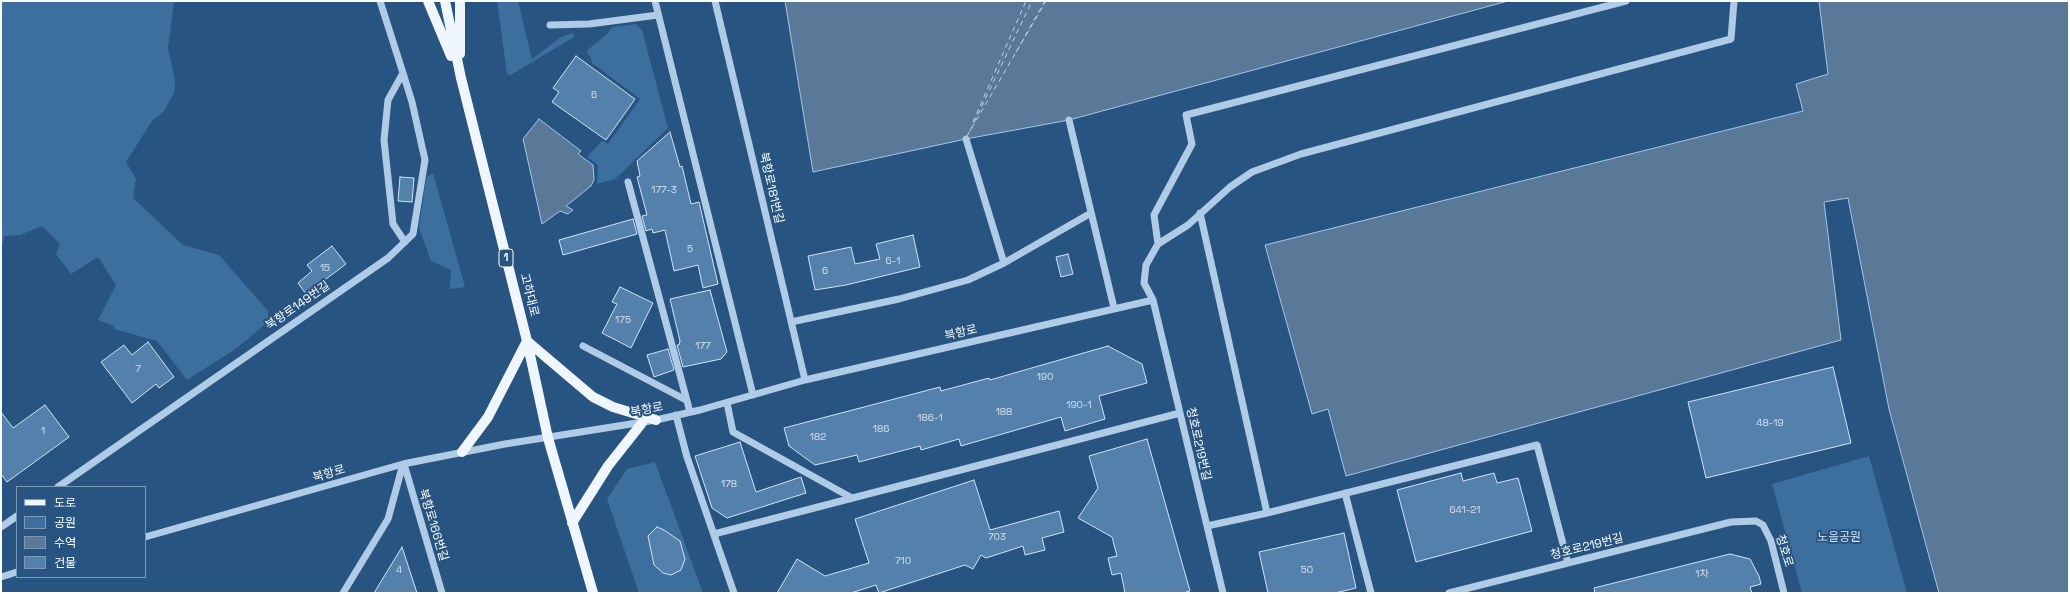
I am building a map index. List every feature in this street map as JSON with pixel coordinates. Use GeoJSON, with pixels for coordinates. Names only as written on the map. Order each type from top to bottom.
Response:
{"type":"FeatureCollection","features":[{"type":"Feature","properties":{"kind":"main road"},"geometry":{"type":"LineString","coordinates":[[428,1],[461,78]]}},
{"type":"Feature","properties":{"kind":"main road","name":"고하대로"},"geometry":{"type":"LineString","coordinates":[[445,1],[461,78],[527,341],[548,438],[593,593]]}},
{"type":"Feature","properties":{"kind":"main road"},"geometry":{"type":"LineString","coordinates":[[460,1],[461,78]]}},
{"type":"Feature","properties":{"kind":"main road"},"geometry":{"type":"LineString","coordinates":[[462,452],[488,417],[527,341],[592,397],[613,407],[656,420]]}},
{"type":"Feature","properties":{"kind":"main road"},"geometry":{"type":"LineString","coordinates":[[572,522],[608,466],[642,422]]}},
{"type":"Feature","properties":{"kind":"street","name":"북항로149번길"},"geometry":{"type":"LineString","coordinates":[[59,486],[388,258],[413,234],[425,160],[412,102],[380,1]]}},
{"type":"Feature","properties":{"kind":"street"},"geometry":{"type":"LineString","coordinates":[[654,1],[754,395]]}},
{"type":"Feature","properties":{"kind":"street","name":"북항로181번길"},"geometry":{"type":"LineString","coordinates":[[716,1],[805,380]]}},
{"type":"Feature","properties":{"kind":"street"},"geometry":{"type":"LineString","coordinates":[[1626,1],[1186,115],[1192,144],[1154,216],[1158,244],[1188,225],[1230,187],[1252,172],[1301,154],[1731,39],[1734,1]]}},
{"type":"Feature","properties":{"kind":"street"},"geometry":{"type":"LineString","coordinates":[[550,25],[589,24],[658,15]]}},
{"type":"Feature","properties":{"kind":"street"},"geometry":{"type":"LineString","coordinates":[[403,73],[388,100],[384,140],[393,224],[407,240]]}},
{"type":"Feature","properties":{"kind":"street"},"geometry":{"type":"LineString","coordinates":[[1069,120],[1114,308]]}},
{"type":"Feature","properties":{"kind":"street"},"geometry":{"type":"LineString","coordinates":[[966,139],[1004,263]]}},
{"type":"Feature","properties":{"kind":"street"},"geometry":{"type":"LineString","coordinates":[[628,182],[690,412]]}},
{"type":"Feature","properties":{"kind":"street"},"geometry":{"type":"LineString","coordinates":[[791,322],[899,299],[968,280],[1004,263],[1091,213]]}},
{"type":"Feature","properties":{"kind":"street"},"geometry":{"type":"LineString","coordinates":[[1200,213],[1268,513]]}},
{"type":"Feature","properties":{"kind":"street","name":"청호로219번길"},"geometry":{"type":"LineString","coordinates":[[1158,244],[1146,265],[1144,283],[1153,300],[1223,593]]}},
{"type":"Feature","properties":{"kind":"street","name":"북항로"},"geometry":{"type":"LineString","coordinates":[[146,537],[403,464],[505,444],[656,420],[727,403],[805,380],[1153,300]]}},
{"type":"Feature","properties":{"kind":"street"},"geometry":{"type":"LineString","coordinates":[[583,346],[686,400]]}},
{"type":"Feature","properties":{"kind":"street"},"geometry":{"type":"LineString","coordinates":[[727,403],[733,432],[852,498]]}},
{"type":"Feature","properties":{"kind":"street"},"geometry":{"type":"LineString","coordinates":[[714,534],[1180,413]]}},
{"type":"Feature","properties":{"kind":"street"},"geometry":{"type":"LineString","coordinates":[[676,415],[687,457],[734,593]]}},
{"type":"Feature","properties":{"kind":"street"},"geometry":{"type":"LineString","coordinates":[[1207,526],[1268,513],[1537,445],[1568,563]]}},
{"type":"Feature","properties":{"kind":"street"},"geometry":{"type":"LineString","coordinates":[[343,593],[388,520],[403,464]]}},
{"type":"Feature","properties":{"kind":"street","name":"북항로166번길"},"geometry":{"type":"LineString","coordinates":[[403,464],[442,593]]}},
{"type":"Feature","properties":{"kind":"street"},"geometry":{"type":"LineString","coordinates":[[1345,494],[1371,593]]}},
{"type":"Feature","properties":{"kind":"street"},"geometry":{"type":"LineString","coordinates":[[1,527],[16,517]]}},
{"type":"Feature","properties":{"kind":"street","name":"청호로"},"geometry":{"type":"LineString","coordinates":[[1731,522],[1756,521],[1763,525],[1772,541],[1784,593]]}},
{"type":"Feature","properties":{"kind":"street","name":"청호로219번길"},"geometry":{"type":"LineString","coordinates":[[1449,593],[1731,522]]}},
{"type":"Feature","properties":{"kind":"street"},"geometry":{"type":"LineString","coordinates":[[1,577],[16,572]]}},
{"type":"Feature","properties":{"kind":"green space"},"geometry":{"type":"Polygon","coordinates":[[[1,1],[174,1],[168,48],[175,80],[174,93],[164,111],[152,121],[126,162],[136,179],[133,198],[183,245],[219,255],[268,311],[268,322],[237,348],[187,380],[157,341],[114,329],[114,326],[98,320],[116,285],[98,257],[71,274],[56,254],[60,244],[42,226],[20,235],[4,236],[1,254],[1,1]]]}},
{"type":"Feature","properties":{"kind":"green space"},"geometry":{"type":"Polygon","coordinates":[[[497,1],[518,1],[532,59],[561,37],[573,33],[574,37],[511,75],[507,74],[497,1]]]}},
{"type":"Feature","properties":{"kind":"green space"},"geometry":{"type":"Polygon","coordinates":[[[636,24],[642,30],[668,128],[615,179],[597,184],[598,165],[587,157],[602,141],[608,144],[640,99],[592,63],[591,58],[586,51],[606,35],[612,27],[636,24]]]}},
{"type":"Feature","properties":{"kind":"green space"},"geometry":{"type":"Polygon","coordinates":[[[433,173],[465,287],[450,289],[451,270],[431,261],[419,228],[426,178],[433,173]]]}},
{"type":"Feature","properties":{"kind":"green space","name":"노을공원"},"geometry":{"type":"Polygon","coordinates":[[[1869,456],[1907,593],[1802,593],[1772,484],[1869,456]]]}},
{"type":"Feature","properties":{"kind":"green space"},"geometry":{"type":"Polygon","coordinates":[[[655,462],[703,593],[639,593],[607,499],[627,469],[655,462]]]}},
{"type":"Feature","properties":{"kind":"water"},"geometry":{"type":"Polygon","coordinates":[[[785,1],[1508,1],[1069,120],[966,139],[813,172],[785,1]]]}},
{"type":"Feature","properties":{"kind":"water"},"geometry":{"type":"Polygon","coordinates":[[[1819,1],[2069,1],[2069,593],[1939,593],[1889,409],[1848,198],[1824,202],[1841,340],[1346,476],[1328,409],[1312,414],[1265,245],[1803,111],[1796,84],[1828,74],[1819,1]]]}},
{"type":"Feature","properties":{"kind":"water"},"geometry":{"type":"Polygon","coordinates":[[[539,119],[581,151],[578,154],[593,165],[594,180],[591,186],[566,206],[573,210],[568,214],[560,211],[542,224],[523,139],[539,119]]]}},
{"type":"Feature","properties":{"kind":"building"},"geometry":{"type":"Polygon","coordinates":[[[576,56],[635,99],[606,140],[552,102],[559,92],[553,88],[576,56]]]}},
{"type":"Feature","properties":{"kind":"building"},"geometry":{"type":"Polygon","coordinates":[[[670,132],[680,167],[682,166],[691,204],[699,202],[718,284],[703,288],[698,265],[674,271],[665,230],[653,233],[652,229],[646,231],[642,216],[647,215],[637,177],[640,176],[637,161],[670,132]]]}},
{"type":"Feature","properties":{"kind":"building"},"geometry":{"type":"Polygon","coordinates":[[[400,177],[414,178],[412,202],[398,201],[400,177]]]}},
{"type":"Feature","properties":{"kind":"building"},"geometry":{"type":"Polygon","coordinates":[[[633,219],[637,234],[563,255],[559,240],[633,219]]]}},
{"type":"Feature","properties":{"kind":"building"},"geometry":{"type":"Polygon","coordinates":[[[913,235],[920,267],[846,285],[815,290],[808,256],[851,247],[855,264],[880,259],[876,244],[913,235]]]}},
{"type":"Feature","properties":{"kind":"building"},"geometry":{"type":"Polygon","coordinates":[[[332,246],[346,264],[306,294],[298,283],[312,271],[307,265],[332,246]]]}},
{"type":"Feature","properties":{"kind":"building"},"geometry":{"type":"Polygon","coordinates":[[[1068,254],[1073,274],[1061,277],[1056,257],[1068,254]]]}},
{"type":"Feature","properties":{"kind":"building"},"geometry":{"type":"Polygon","coordinates":[[[620,287],[653,303],[631,348],[602,333],[617,304],[612,302],[620,287]]]}},
{"type":"Feature","properties":{"kind":"building"},"geometry":{"type":"Polygon","coordinates":[[[710,290],[727,352],[721,359],[683,367],[677,345],[679,345],[680,341],[670,299],[710,290]]]}},
{"type":"Feature","properties":{"kind":"building"},"geometry":{"type":"Polygon","coordinates":[[[148,342],[174,377],[159,388],[156,384],[132,403],[101,362],[124,345],[132,355],[148,342]]]}},
{"type":"Feature","properties":{"kind":"building"},"geometry":{"type":"Polygon","coordinates":[[[1108,346],[1142,364],[1147,383],[1099,396],[1105,419],[1065,431],[1061,417],[961,446],[959,439],[921,450],[920,446],[859,462],[857,455],[815,465],[789,446],[784,428],[940,387],[941,391],[989,378],[990,380],[1108,346]]]}},
{"type":"Feature","properties":{"kind":"building"},"geometry":{"type":"Polygon","coordinates":[[[668,349],[674,370],[654,377],[647,355],[668,349]]]}},
{"type":"Feature","properties":{"kind":"building"},"geometry":{"type":"Polygon","coordinates":[[[1833,367],[1851,443],[1706,478],[1688,402],[1833,367]]]}},
{"type":"Feature","properties":{"kind":"building"},"geometry":{"type":"Polygon","coordinates":[[[45,405],[69,437],[7,482],[1,474],[1,412],[13,428],[45,405]]]}},
{"type":"Feature","properties":{"kind":"building"},"geometry":{"type":"Polygon","coordinates":[[[1147,439],[1190,591],[1183,593],[1125,593],[1121,573],[1112,575],[1108,558],[1117,556],[1112,537],[1078,518],[1098,488],[1089,456],[1147,439]]]}},
{"type":"Feature","properties":{"kind":"building"},"geometry":{"type":"Polygon","coordinates":[[[740,442],[756,492],[801,477],[806,493],[727,518],[712,508],[695,456],[740,442]]]}},
{"type":"Feature","properties":{"kind":"building"},"geometry":{"type":"Polygon","coordinates":[[[1461,473],[1463,481],[1494,473],[1497,483],[1518,478],[1532,531],[1416,562],[1397,490],[1461,473]]]}},
{"type":"Feature","properties":{"kind":"building"},"geometry":{"type":"Polygon","coordinates":[[[974,480],[990,530],[1059,511],[1064,532],[1042,538],[1045,550],[1025,555],[1023,546],[986,558],[981,555],[973,569],[965,565],[879,593],[876,585],[851,593],[777,593],[797,559],[825,576],[869,563],[855,519],[974,480]]]}},
{"type":"Feature","properties":{"kind":"building"},"geometry":{"type":"Polygon","coordinates":[[[657,527],[680,541],[685,559],[681,570],[671,575],[663,573],[654,565],[648,536],[657,527]]]}},
{"type":"Feature","properties":{"kind":"building"},"geometry":{"type":"Polygon","coordinates":[[[1344,533],[1356,588],[1335,593],[1268,593],[1259,552],[1344,533]]]}},
{"type":"Feature","properties":{"kind":"building"},"geometry":{"type":"Polygon","coordinates":[[[402,547],[417,593],[374,593],[402,547]]]}},
{"type":"Feature","properties":{"kind":"building"},"geometry":{"type":"Polygon","coordinates":[[[1730,554],[1750,559],[1759,576],[1761,584],[1750,587],[1752,593],[1595,593],[1594,588],[1730,554]]]}},
{"type":"Feature","properties":{"kind":"ferry route"},"geometry":{"type":"LineString","coordinates":[[973,122],[1026,1]]}},
{"type":"Feature","properties":{"kind":"ferry route"},"geometry":{"type":"LineString","coordinates":[[970,131],[1032,1]]}},
{"type":"Feature","properties":{"kind":"ferry route"},"geometry":{"type":"LineString","coordinates":[[1016,52],[1045,1]]}},
{"type":"Feature","properties":{"kind":"ferry route"},"geometry":{"type":"LineString","coordinates":[[967,136],[1046,1]]}}]}
